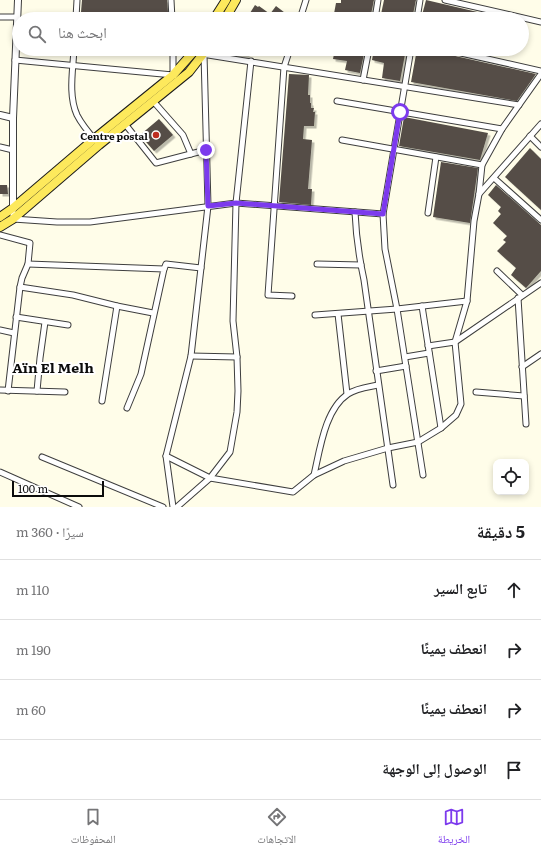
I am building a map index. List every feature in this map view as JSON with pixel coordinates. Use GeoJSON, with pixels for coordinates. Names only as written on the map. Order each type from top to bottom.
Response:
{"type":"FeatureCollection","features":[{"type":"Feature","properties":{"kind":"main road"},"geometry":{"type":"LineString","coordinates":[[218,12],[226,0]]}},
{"type":"Feature","properties":{"kind":"main road"},"geometry":{"type":"LineString","coordinates":[[228,12],[236,0]]}},
{"type":"Feature","properties":{"kind":"main road"},"geometry":{"type":"LineString","coordinates":[[0,217],[96,142],[173,76],[190,56]]}},
{"type":"Feature","properties":{"kind":"main road"},"geometry":{"type":"LineString","coordinates":[[0,227],[13,219],[96,142],[125,124],[188,72],[202,56]]}},
{"type":"Feature","properties":{"kind":"street"},"geometry":{"type":"LineString","coordinates":[[17,12],[18,0]]}},
{"type":"Feature","properties":{"kind":"street"},"geometry":{"type":"LineString","coordinates":[[76,12],[77,0]]}},
{"type":"Feature","properties":{"kind":"street"},"geometry":{"type":"LineString","coordinates":[[171,0],[172,12]]}},
{"type":"Feature","properties":{"kind":"street"},"geometry":{"type":"LineString","coordinates":[[302,12],[306,0]]}},
{"type":"Feature","properties":{"kind":"street"},"geometry":{"type":"LineString","coordinates":[[376,12],[378,0]]}},
{"type":"Feature","properties":{"kind":"street"},"geometry":{"type":"LineString","coordinates":[[418,12],[420,0]]}},
{"type":"Feature","properties":{"kind":"street"},"geometry":{"type":"LineString","coordinates":[[445,0],[497,12]]}},
{"type":"Feature","properties":{"kind":"street"},"geometry":{"type":"LineString","coordinates":[[0,17],[12,17]]}},
{"type":"Feature","properties":{"kind":"street"},"geometry":{"type":"LineString","coordinates":[[529,19],[541,22]]}},
{"type":"Feature","properties":{"kind":"street"},"geometry":{"type":"LineString","coordinates":[[15,56],[13,118],[13,219],[57,222],[90,222],[236,203],[383,214]]}},
{"type":"Feature","properties":{"kind":"street"},"geometry":{"type":"LineString","coordinates":[[74,56],[72,89],[73,102],[77,114],[96,142]]}},
{"type":"Feature","properties":{"kind":"street"},"geometry":{"type":"LineString","coordinates":[[15,60],[173,76],[173,56]]}},
{"type":"Feature","properties":{"kind":"street"},"geometry":{"type":"LineString","coordinates":[[172,507],[166,456],[191,356],[208,206],[206,150],[206,56]]}},
{"type":"Feature","properties":{"kind":"street"},"geometry":{"type":"LineString","coordinates":[[228,56],[284,67],[519,105]]}},
{"type":"Feature","properties":{"kind":"street"},"geometry":{"type":"LineString","coordinates":[[288,56],[284,67],[268,295],[292,296]]}},
{"type":"Feature","properties":{"kind":"street"},"geometry":{"type":"LineString","coordinates":[[363,80],[368,56]]}},
{"type":"Feature","properties":{"kind":"street"},"geometry":{"type":"LineString","coordinates":[[410,56],[383,214],[385,249],[397,309],[423,475]]}},
{"type":"Feature","properties":{"kind":"street"},"geometry":{"type":"LineString","coordinates":[[166,456],[210,478],[293,492],[314,475],[344,461],[388,448],[418,442],[441,428],[456,415],[461,404],[455,342],[467,301],[474,221],[482,165],[502,129],[540,76],[468,56]]}},
{"type":"Feature","properties":{"kind":"street"},"geometry":{"type":"LineString","coordinates":[[178,507],[210,478],[230,452],[237,412],[237,357],[233,321],[236,203],[251,61]]}},
{"type":"Feature","properties":{"kind":"street"},"geometry":{"type":"LineString","coordinates":[[152,101],[183,135],[191,154]]}},
{"type":"Feature","properties":{"kind":"street"},"geometry":{"type":"LineString","coordinates":[[337,101],[502,129]]}},
{"type":"Feature","properties":{"kind":"street"},"geometry":{"type":"LineString","coordinates":[[0,116],[13,118]]}},
{"type":"Feature","properties":{"kind":"street"},"geometry":{"type":"LineString","coordinates":[[125,124],[156,163],[206,150]]}},
{"type":"Feature","properties":{"kind":"street"},"geometry":{"type":"LineString","coordinates":[[479,194],[541,124]]}},
{"type":"Feature","properties":{"kind":"street"},"geometry":{"type":"LineString","coordinates":[[530,136],[541,147]]}},
{"type":"Feature","properties":{"kind":"street"},"geometry":{"type":"LineString","coordinates":[[342,140],[482,165]]}},
{"type":"Feature","properties":{"kind":"street"},"geometry":{"type":"LineString","coordinates":[[0,147],[13,150]]}},
{"type":"Feature","properties":{"kind":"street"},"geometry":{"type":"LineString","coordinates":[[428,214],[436,157]]}},
{"type":"Feature","properties":{"kind":"street"},"geometry":{"type":"LineString","coordinates":[[494,178],[541,220]]}},
{"type":"Feature","properties":{"kind":"street"},"geometry":{"type":"LineString","coordinates":[[355,212],[356,235],[393,485]]}},
{"type":"Feature","properties":{"kind":"street"},"geometry":{"type":"LineString","coordinates":[[0,236],[30,243],[28,264],[20,287],[8,391]]}},
{"type":"Feature","properties":{"kind":"street"},"geometry":{"type":"LineString","coordinates":[[28,264],[164,268]]}},
{"type":"Feature","properties":{"kind":"street"},"geometry":{"type":"LineString","coordinates":[[127,408],[141,374],[153,313],[166,264],[201,268]]}},
{"type":"Feature","properties":{"kind":"street"},"geometry":{"type":"LineString","coordinates":[[317,264],[361,265]]}},
{"type":"Feature","properties":{"kind":"street"},"geometry":{"type":"LineString","coordinates":[[497,271],[520,297],[522,367],[526,424]]}},
{"type":"Feature","properties":{"kind":"street"},"geometry":{"type":"LineString","coordinates":[[428,346],[455,342],[541,283]]}},
{"type":"Feature","properties":{"kind":"street"},"geometry":{"type":"LineString","coordinates":[[20,287],[73,295],[153,313]]}},
{"type":"Feature","properties":{"kind":"street"},"geometry":{"type":"LineString","coordinates":[[315,315],[397,309],[467,301]]}},
{"type":"Feature","properties":{"kind":"street"},"geometry":{"type":"LineString","coordinates":[[102,401],[117,306]]}},
{"type":"Feature","properties":{"kind":"street"},"geometry":{"type":"LineString","coordinates":[[422,306],[441,428]]}},
{"type":"Feature","properties":{"kind":"street"},"geometry":{"type":"LineString","coordinates":[[338,314],[348,394]]}},
{"type":"Feature","properties":{"kind":"street"},"geometry":{"type":"LineString","coordinates":[[16,317],[68,325]]}},
{"type":"Feature","properties":{"kind":"street"},"geometry":{"type":"LineString","coordinates":[[37,392],[45,322]]}},
{"type":"Feature","properties":{"kind":"street"},"geometry":{"type":"LineString","coordinates":[[0,330],[14,333]]}},
{"type":"Feature","properties":{"kind":"street"},"geometry":{"type":"LineString","coordinates":[[405,357],[429,353]]}},
{"type":"Feature","properties":{"kind":"street"},"geometry":{"type":"LineString","coordinates":[[522,367],[541,354]]}},
{"type":"Feature","properties":{"kind":"street"},"geometry":{"type":"LineString","coordinates":[[191,356],[237,357]]}},
{"type":"Feature","properties":{"kind":"street"},"geometry":{"type":"LineString","coordinates":[[376,371],[406,366]]}},
{"type":"Feature","properties":{"kind":"street"},"geometry":{"type":"LineString","coordinates":[[314,475],[322,441],[332,412],[348,394],[378,385]]}},
{"type":"Feature","properties":{"kind":"street"},"geometry":{"type":"LineString","coordinates":[[0,390],[66,392]]}},
{"type":"Feature","properties":{"kind":"street"},"geometry":{"type":"LineString","coordinates":[[476,392],[524,396]]}},
{"type":"Feature","properties":{"kind":"street"},"geometry":{"type":"LineString","coordinates":[[42,457],[163,507]]}},
{"type":"Feature","properties":{"kind":"street"},"geometry":{"type":"LineString","coordinates":[[0,472],[79,507]]}},
{"type":"Feature","properties":{"kind":"building"},"geometry":{"type":"Polygon","coordinates":[[[82,0],[167,0],[168,12],[81,12],[82,0]]]}},
{"type":"Feature","properties":{"kind":"building"},"geometry":{"type":"Polygon","coordinates":[[[341,0],[374,0],[371,12],[334,12],[336,3],[341,3],[341,0]]]}},
{"type":"Feature","properties":{"kind":"building"},"geometry":{"type":"Polygon","coordinates":[[[384,0],[416,0],[413,12],[381,12],[384,0]]]}},
{"type":"Feature","properties":{"kind":"building"},"geometry":{"type":"Polygon","coordinates":[[[426,0],[478,12],[423,12],[426,0]]]}},
{"type":"Feature","properties":{"kind":"building"},"geometry":{"type":"Polygon","coordinates":[[[255,5],[267,12],[251,12],[255,5]]]}},
{"type":"Feature","properties":{"kind":"building"},"geometry":{"type":"Polygon","coordinates":[[[276,6],[284,12],[272,12],[276,6]]]}},
{"type":"Feature","properties":{"kind":"building"},"geometry":{"type":"Polygon","coordinates":[[[334,56],[364,56],[360,73],[345,70],[347,61],[333,59],[334,56]]]}},
{"type":"Feature","properties":{"kind":"building"},"geometry":{"type":"Polygon","coordinates":[[[373,56],[405,56],[400,81],[382,78],[384,63],[372,60],[373,56]]]}},
{"type":"Feature","properties":{"kind":"building"},"geometry":{"type":"Polygon","coordinates":[[[416,56],[455,56],[536,74],[517,101],[411,82],[416,56]]]}},
{"type":"Feature","properties":{"kind":"building"},"geometry":{"type":"Polygon","coordinates":[[[289,74],[309,75],[308,95],[310,95],[311,108],[314,108],[313,112],[315,112],[314,126],[304,126],[303,139],[312,140],[308,189],[312,189],[311,205],[279,202],[289,74]]]}},
{"type":"Feature","properties":{"kind":"building"},"geometry":{"type":"Polygon","coordinates":[[[404,117],[488,133],[480,160],[399,146],[404,117]]]}},
{"type":"Feature","properties":{"kind":"building","name":"Centre postal"},"geometry":{"type":"Polygon","coordinates":[[[159,119],[173,135],[154,151],[140,135],[159,119]]]}},
{"type":"Feature","properties":{"kind":"building"},"geometry":{"type":"Polygon","coordinates":[[[530,148],[541,159],[541,210],[505,177],[530,148]]]}},
{"type":"Feature","properties":{"kind":"building"},"geometry":{"type":"Polygon","coordinates":[[[441,162],[478,168],[470,223],[433,217],[441,162]]]}},
{"type":"Feature","properties":{"kind":"building"},"geometry":{"type":"Polygon","coordinates":[[[0,185],[7,185],[8,194],[0,194],[0,185]]]}},
{"type":"Feature","properties":{"kind":"building"},"geometry":{"type":"Polygon","coordinates":[[[496,185],[541,225],[541,271],[526,288],[511,275],[516,268],[497,251],[506,242],[503,240],[507,236],[493,223],[501,214],[498,211],[501,207],[488,195],[496,185]]]}},
{"type":"Feature","properties":{"kind":"place","name":"Centre postal"},"geometry":{"type":"Point","coordinates":[156,135]}},
{"type":"Feature","properties":{"kind":"district","name":"Aïn El Melh"},"geometry":{"type":"Point","coordinates":[53,367]}},
{"type":"Feature","properties":{"kind":"route"},"geometry":{"type":"LineString","coordinates":[[206,150],[208,206],[236,203],[383,214],[400,112]]}}]}
